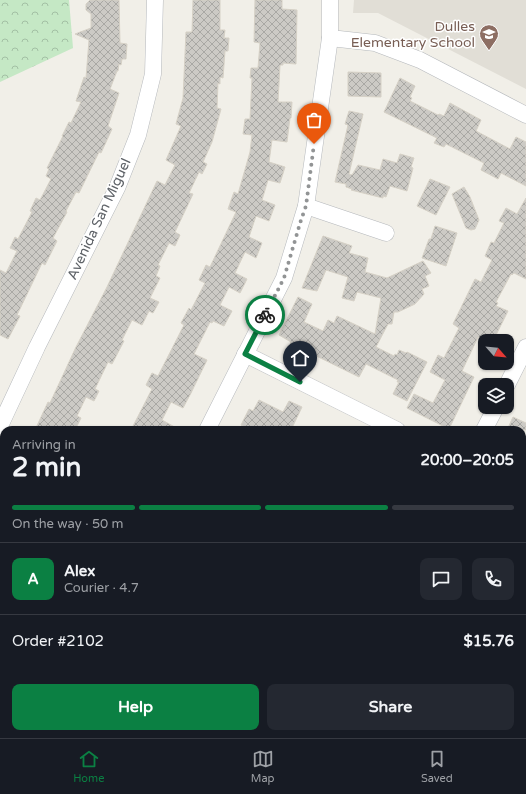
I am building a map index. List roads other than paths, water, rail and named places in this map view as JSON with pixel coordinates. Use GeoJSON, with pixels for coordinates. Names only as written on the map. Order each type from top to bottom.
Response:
{"type":"FeatureCollection","features":[{"type":"Feature","properties":{"kind":"street","name":"Avenida San Miguel"},"geometry":{"type":"LineString","coordinates":[[0,426],[116,188],[138,135],[153,74],[155,0]]}},
{"type":"Feature","properties":{"kind":"street"},"geometry":{"type":"LineString","coordinates":[[209,426],[284,278],[306,206],[330,38],[330,0]]}},
{"type":"Feature","properties":{"kind":"street"},"geometry":{"type":"LineString","coordinates":[[330,38],[375,42],[420,60],[526,115]]}},
{"type":"Feature","properties":{"kind":"street"},"geometry":{"type":"LineString","coordinates":[[306,206],[386,233]]}},
{"type":"Feature","properties":{"kind":"street"},"geometry":{"type":"LineString","coordinates":[[520,372],[526,347]]}},
{"type":"Feature","properties":{"kind":"street"},"geometry":{"type":"LineString","coordinates":[[245,354],[389,426]]}},
{"type":"Feature","properties":{"kind":"street"},"geometry":{"type":"LineString","coordinates":[[486,426],[492,414]]}},
{"type":"Feature","properties":{"kind":"place","name":"Dulles Elementary School"},"geometry":{"type":"Point","coordinates":[489,51]}}]}
